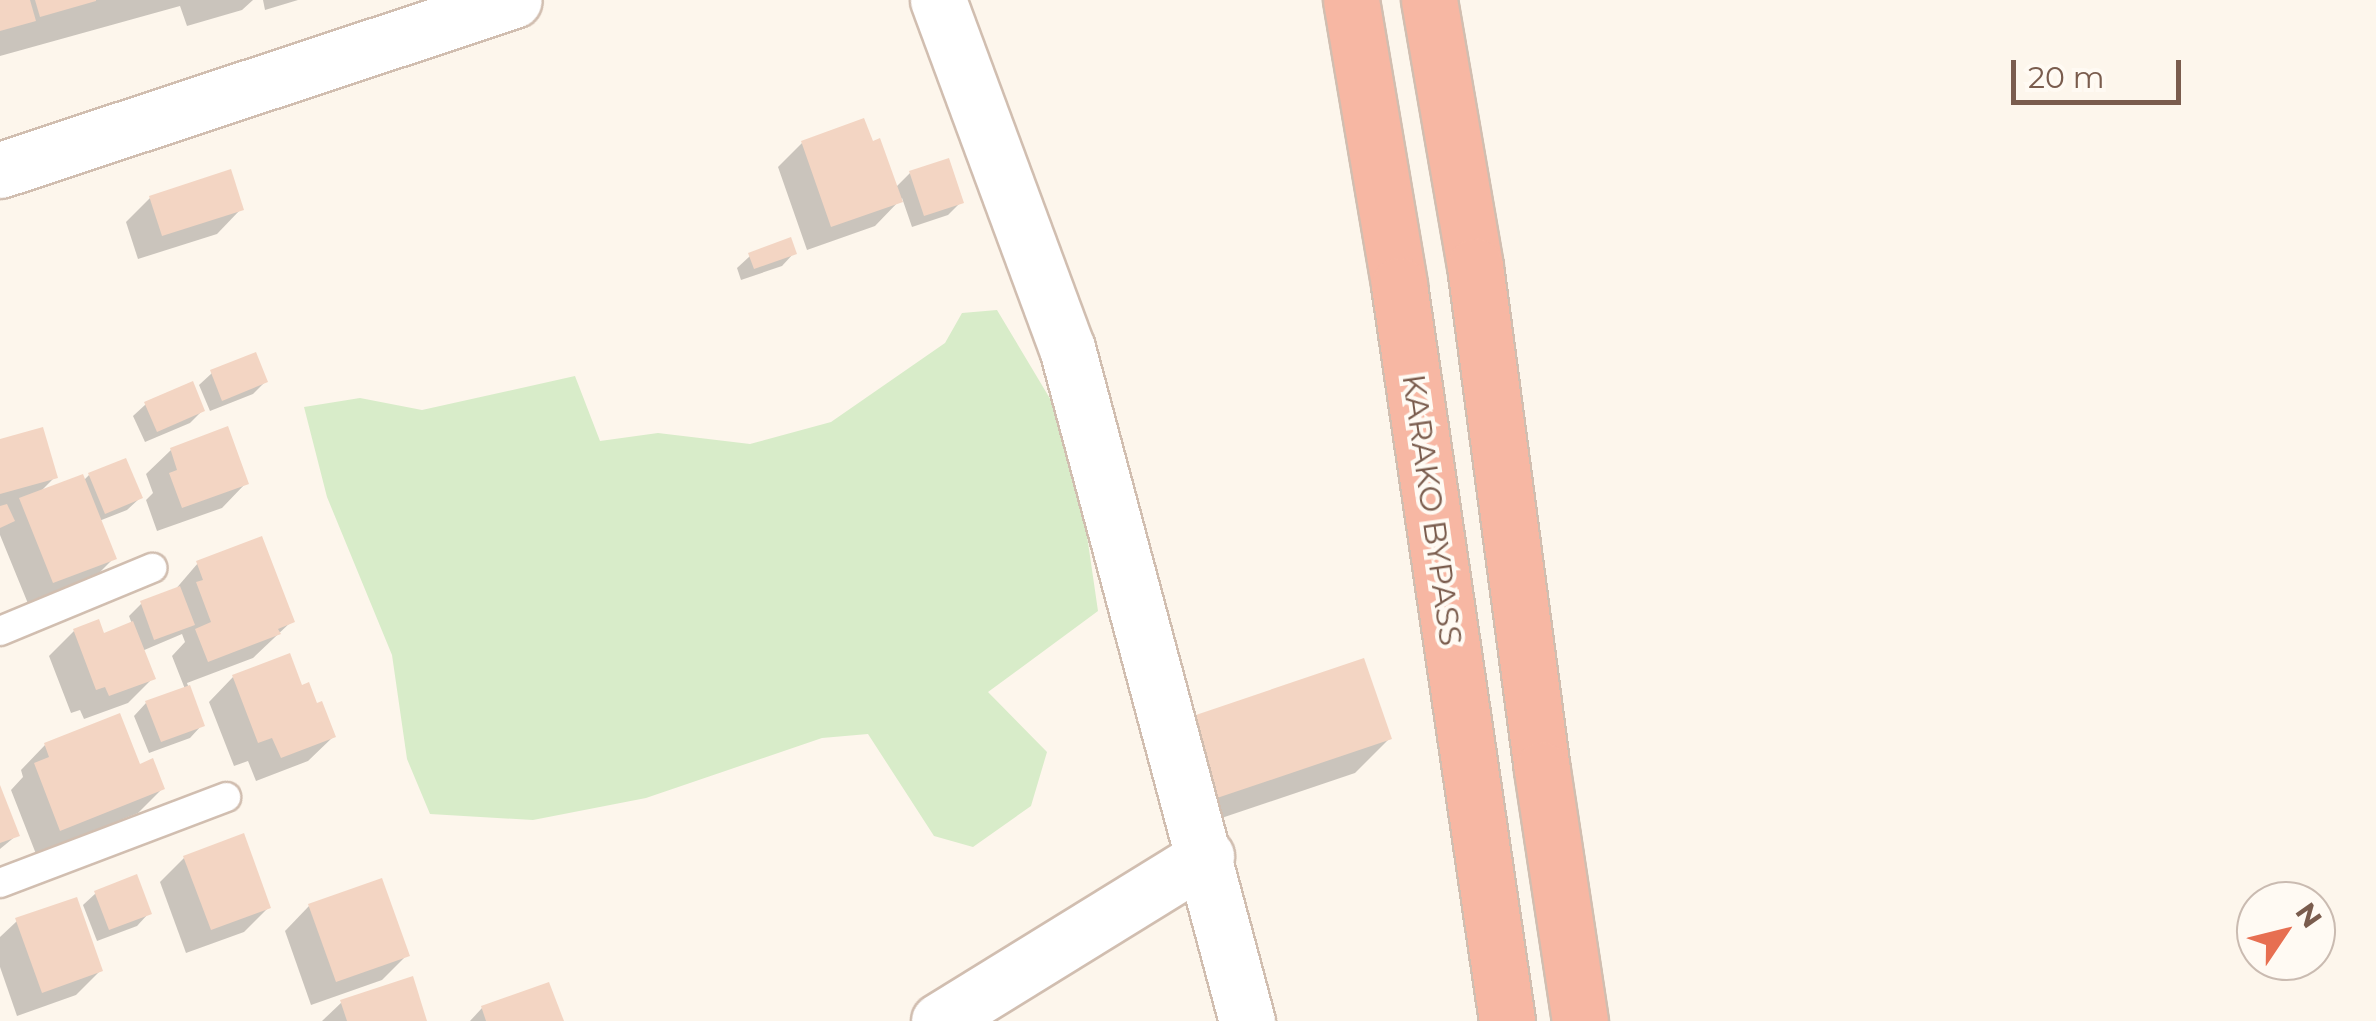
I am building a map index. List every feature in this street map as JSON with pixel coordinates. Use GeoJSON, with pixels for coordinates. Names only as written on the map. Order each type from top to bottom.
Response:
{"type":"FeatureCollection","features":[{"type":"Feature","properties":{"kind":"highway","name":"KARAKO BYPASS"},"geometry":{"type":"LineString","coordinates":[[1351,0],[1399,286],[1507,1021]]}},
{"type":"Feature","properties":{"kind":"highway"},"geometry":{"type":"LineString","coordinates":[[1428,0],[1475,266],[1539,750],[1580,1021]]}},
{"type":"Feature","properties":{"kind":"street"},"geometry":{"type":"LineString","coordinates":[[0,170],[514,0]]}},
{"type":"Feature","properties":{"kind":"street"},"geometry":{"type":"LineString","coordinates":[[938,0],[1067,348],[1248,1021]]}},
{"type":"Feature","properties":{"kind":"street"},"geometry":{"type":"LineString","coordinates":[[939,1021],[1206,856]]}},
{"type":"Feature","properties":{"kind":"lane"},"geometry":{"type":"LineString","coordinates":[[0,631],[152,568]]}},
{"type":"Feature","properties":{"kind":"lane"},"geometry":{"type":"LineString","coordinates":[[0,883],[226,796]]}},
{"type":"Feature","properties":{"kind":"green space"},"geometry":{"type":"Polygon","coordinates":[[[997,310],[1055,407],[1084,515],[1098,611],[988,692],[1047,752],[1031,806],[973,847],[934,836],[868,734],[822,738],[646,798],[533,820],[430,814],[407,759],[392,655],[327,497],[304,407],[360,398],[422,410],[575,376],[600,441],[658,433],[750,444],[831,422],[945,343],[962,313],[997,310]]]}},
{"type":"Feature","properties":{"kind":"building"},"geometry":{"type":"Polygon","coordinates":[[[0,0],[30,0],[36,21],[0,31],[0,0]]]}},
{"type":"Feature","properties":{"kind":"building"},"geometry":{"type":"Polygon","coordinates":[[[35,0],[96,0],[96,1],[40,17],[35,0]]]}},
{"type":"Feature","properties":{"kind":"building"},"geometry":{"type":"Polygon","coordinates":[[[864,118],[873,141],[880,138],[903,202],[831,227],[801,141],[864,118]]]}},
{"type":"Feature","properties":{"kind":"building"},"geometry":{"type":"Polygon","coordinates":[[[949,158],[964,203],[924,216],[909,171],[949,158]]]}},
{"type":"Feature","properties":{"kind":"building"},"geometry":{"type":"Polygon","coordinates":[[[231,169],[244,210],[162,236],[149,196],[231,169]]]}},
{"type":"Feature","properties":{"kind":"building"},"geometry":{"type":"Polygon","coordinates":[[[791,237],[797,254],[754,269],[748,253],[791,237]]]}},
{"type":"Feature","properties":{"kind":"building"},"geometry":{"type":"Polygon","coordinates":[[[256,352],[268,382],[222,401],[210,370],[256,352]]]}},
{"type":"Feature","properties":{"kind":"building"},"geometry":{"type":"Polygon","coordinates":[[[193,381],[205,411],[157,432],[144,402],[193,381]]]}},
{"type":"Feature","properties":{"kind":"building"},"geometry":{"type":"Polygon","coordinates":[[[228,426],[249,484],[182,508],[169,473],[177,470],[170,448],[228,426]]]}},
{"type":"Feature","properties":{"kind":"building"},"geometry":{"type":"Polygon","coordinates":[[[43,427],[58,478],[0,494],[0,439],[43,427]]]}},
{"type":"Feature","properties":{"kind":"building"},"geometry":{"type":"Polygon","coordinates":[[[126,458],[143,498],[105,514],[88,473],[126,458]]]}},
{"type":"Feature","properties":{"kind":"building"},"geometry":{"type":"Polygon","coordinates":[[[83,474],[117,559],[53,583],[19,498],[83,474]]]}},
{"type":"Feature","properties":{"kind":"building"},"geometry":{"type":"Polygon","coordinates":[[[7,504],[15,521],[0,528],[0,506],[7,504]]]}},
{"type":"Feature","properties":{"kind":"building"},"geometry":{"type":"Polygon","coordinates":[[[262,536],[295,622],[278,629],[281,634],[208,662],[195,629],[211,622],[196,582],[203,580],[196,561],[262,536]]]}},
{"type":"Feature","properties":{"kind":"building"},"geometry":{"type":"Polygon","coordinates":[[[180,586],[195,625],[154,640],[140,601],[180,586]]]}},
{"type":"Feature","properties":{"kind":"building"},"geometry":{"type":"Polygon","coordinates":[[[99,619],[104,633],[133,621],[156,679],[109,696],[105,687],[96,690],[73,629],[99,619]]]}},
{"type":"Feature","properties":{"kind":"building"},"geometry":{"type":"Polygon","coordinates":[[[290,653],[302,685],[309,682],[317,703],[322,701],[336,737],[281,758],[272,738],[258,743],[232,675],[290,653]]]}},
{"type":"Feature","properties":{"kind":"building"},"geometry":{"type":"Polygon","coordinates":[[[1364,658],[1392,739],[1217,798],[1190,717],[1364,658]]]}},
{"type":"Feature","properties":{"kind":"building"},"geometry":{"type":"Polygon","coordinates":[[[190,685],[205,726],[161,742],[145,701],[190,685]]]}},
{"type":"Feature","properties":{"kind":"building"},"geometry":{"type":"Polygon","coordinates":[[[120,713],[140,764],[153,758],[165,789],[60,831],[34,763],[49,757],[44,743],[120,713]]]}},
{"type":"Feature","properties":{"kind":"building"},"geometry":{"type":"Polygon","coordinates":[[[0,785],[20,836],[0,843],[0,785]]]}},
{"type":"Feature","properties":{"kind":"building"},"geometry":{"type":"Polygon","coordinates":[[[244,833],[271,908],[211,930],[183,856],[244,833]]]}},
{"type":"Feature","properties":{"kind":"building"},"geometry":{"type":"Polygon","coordinates":[[[137,874],[152,914],[109,930],[94,891],[137,874]]]}},
{"type":"Feature","properties":{"kind":"building"},"geometry":{"type":"Polygon","coordinates":[[[382,878],[410,956],[336,982],[308,904],[382,878]]]}},
{"type":"Feature","properties":{"kind":"building"},"geometry":{"type":"Polygon","coordinates":[[[77,897],[103,971],[42,993],[15,918],[77,897]]]}},
{"type":"Feature","properties":{"kind":"building"},"geometry":{"type":"Polygon","coordinates":[[[413,976],[427,1021],[347,1021],[340,1000],[413,976]]]}},
{"type":"Feature","properties":{"kind":"building"},"geometry":{"type":"Polygon","coordinates":[[[549,982],[564,1021],[486,1021],[481,1006],[549,982]]]}}]}
